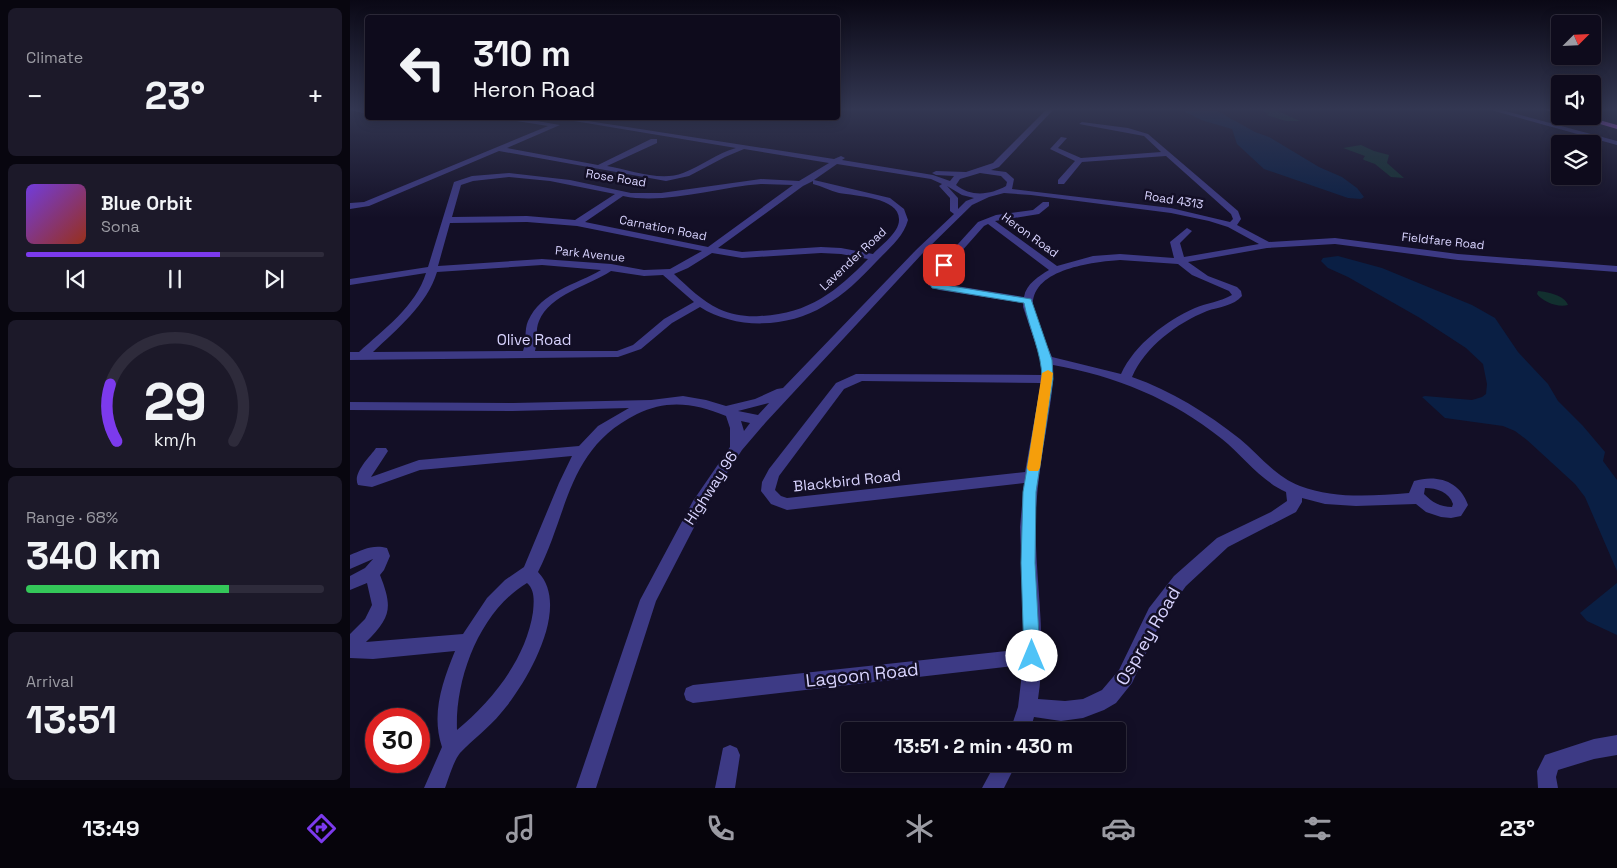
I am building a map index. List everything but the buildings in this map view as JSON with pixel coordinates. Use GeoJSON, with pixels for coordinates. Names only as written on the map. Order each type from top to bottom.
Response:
{"type":"FeatureCollection","features":[{"type":"Feature","properties":{"kind":"street"},"geometry":{"type":"LineString","coordinates":[[350,206],[366,204],[508,145]]}},
{"type":"Feature","properties":{"kind":"street"},"geometry":{"type":"LineString","coordinates":[[597,168],[644,145]]}},
{"type":"Feature","properties":{"kind":"street"},"geometry":{"type":"LineString","coordinates":[[691,145],[731,150],[746,148],[835,159]]}},
{"type":"Feature","properties":{"kind":"street"},"geometry":{"type":"LineString","coordinates":[[700,145],[731,150]]}},
{"type":"Feature","properties":{"kind":"street"},"geometry":{"type":"LineString","coordinates":[[747,145],[927,174],[963,174],[996,166],[1017,145]]}},
{"type":"Feature","properties":{"kind":"street"},"geometry":{"type":"LineString","coordinates":[[1003,174],[1004,167],[1025,145]]}},
{"type":"Feature","properties":{"kind":"street"},"geometry":{"type":"LineString","coordinates":[[1058,145],[1054,150],[1080,160],[1169,154]]}},
{"type":"Feature","properties":{"kind":"street"},"geometry":{"type":"LineString","coordinates":[[1157,145],[1235,213],[1237,219],[1232,225]]}},
{"type":"Feature","properties":{"kind":"street"},"geometry":{"type":"LineString","coordinates":[[499,149],[654,178],[680,178],[731,150]]}},
{"type":"Feature","properties":{"kind":"street","name":"Park Avenue"},"geometry":{"type":"LineString","coordinates":[[350,282],[433,269],[542,262],[644,273],[666,273],[685,266],[710,250],[835,159]]}},
{"type":"Feature","properties":{"kind":"street"},"geometry":{"type":"LineString","coordinates":[[927,174],[972,169],[1002,160]]}},
{"type":"Feature","properties":{"kind":"street"},"geometry":{"type":"LineString","coordinates":[[1061,182],[1080,160]]}},
{"type":"Feature","properties":{"kind":"street"},"geometry":{"type":"LineString","coordinates":[[927,174],[944,180],[955,188],[969,194],[988,195],[1004,191],[1010,187],[1011,181],[1003,174],[980,171]]}},
{"type":"Feature","properties":{"kind":"street"},"geometry":{"type":"LineString","coordinates":[[927,174],[954,198],[954,211]]}},
{"type":"Feature","properties":{"kind":"street"},"geometry":{"type":"LineString","coordinates":[[954,211],[962,199],[953,181],[963,174]]}},
{"type":"Feature","properties":{"kind":"street","name":"Rose Road"},"geometry":{"type":"LineString","coordinates":[[356,356],[400,320],[420,297],[433,269],[457,184],[473,178],[514,176],[558,180],[622,194],[658,195],[770,181],[808,180]]}},
{"type":"Feature","properties":{"kind":"street","name":"Lavender Road"},"geometry":{"type":"LineString","coordinates":[[666,273],[716,312],[738,318],[769,320],[798,315],[828,301],[903,228],[904,220],[900,209],[888,200],[808,180]]}},
{"type":"Feature","properties":{"kind":"street","name":"Road 4313"},"geometry":{"type":"LineString","coordinates":[[1011,181],[1024,187],[1070,198]]}},
{"type":"Feature","properties":{"kind":"street","name":"Road 4313"},"geometry":{"type":"LineString","coordinates":[[1004,191],[1070,198],[1188,215],[1232,225],[1258,238],[1267,246]]}},
{"type":"Feature","properties":{"kind":"street"},"geometry":{"type":"LineString","coordinates":[[577,224],[622,194]]}},
{"type":"Feature","properties":{"kind":"street","name":"Highway 96"},"geometry":{"type":"LineString","coordinates":[[586,788],[648,600],[698,505],[737,447],[788,389],[926,244],[934,239],[969,203],[988,195]]}},
{"type":"Feature","properties":{"kind":"street","name":"Heron Road"},"geometry":{"type":"LineString","coordinates":[[1028,301],[939,287],[932,282],[932,279],[981,224],[988,220],[1029,214],[1042,209],[1046,204]]}},
{"type":"Feature","properties":{"kind":"street","name":"Highway 96"},"geometry":{"type":"LineString","coordinates":[[926,244],[928,239],[954,211]]}},
{"type":"Feature","properties":{"kind":"street","name":"Carnation Road"},"geometry":{"type":"LineString","coordinates":[[447,220],[527,219],[577,224],[742,255],[805,250],[841,251],[874,258]]}},
{"type":"Feature","properties":{"kind":"street","name":"Heron Road"},"geometry":{"type":"LineString","coordinates":[[988,220],[1056,270]]}},
{"type":"Feature","properties":{"kind":"street"},"geometry":{"type":"LineString","coordinates":[[1126,379],[1132,365],[1148,346],[1166,331],[1187,316],[1237,296],[1233,289],[1200,276],[1180,261],[1176,255],[1175,242],[1187,231]]}},
{"type":"Feature","properties":{"kind":"street","name":"Fieldfare Road"},"geometry":{"type":"LineString","coordinates":[[1028,301],[1030,292],[1036,284],[1056,270],[1079,262],[1111,257],[1180,261],[1267,246],[1313,241],[1348,242],[1450,256],[1617,269]]}},
{"type":"Feature","properties":{"kind":"street"},"geometry":{"type":"LineString","coordinates":[[527,355],[532,344],[530,333],[532,324],[544,307],[560,294],[596,278],[611,268]]}},
{"type":"Feature","properties":{"kind":"street"},"geometry":{"type":"LineString","coordinates":[[1023,722],[1028,707],[1032,656],[1028,526],[1032,477],[1048,379],[1047,360],[1032,321],[1028,301]]}},
{"type":"Feature","properties":{"kind":"street","name":"Olive Road"},"geometry":{"type":"LineString","coordinates":[[356,356],[618,354],[637,347],[668,321],[701,302]]}},
{"type":"Feature","properties":{"kind":"street"},"geometry":{"type":"LineString","coordinates":[[1047,360],[1074,364],[1126,379],[1172,400],[1202,417],[1270,474],[1293,490],[1332,500],[1346,501],[1419,498]]}},
{"type":"Feature","properties":{"kind":"street","name":"Blackbird Road"},"geometry":{"type":"LineString","coordinates":[[1032,477],[787,504],[776,500],[768,491],[769,482],[774,474],[840,386],[851,380],[860,377],[1048,379]]}},
{"type":"Feature","properties":{"kind":"street"},"geometry":{"type":"LineString","coordinates":[[727,410],[758,403],[788,389]]}},
{"type":"Feature","properties":{"kind":"street"},"geometry":{"type":"LineString","coordinates":[[350,406],[513,407],[650,403],[679,399],[691,400],[727,410],[741,418],[763,417]]}},
{"type":"Feature","properties":{"kind":"street"},"geometry":{"type":"LineString","coordinates":[[452,746],[445,727],[454,674],[468,642],[491,604],[512,585],[529,574],[583,450],[609,425],[626,414],[650,403]]}},
{"type":"Feature","properties":{"kind":"street"},"geometry":{"type":"LineString","coordinates":[[727,410],[737,428],[737,447]]}},
{"type":"Feature","properties":{"kind":"street"},"geometry":{"type":"LineString","coordinates":[[381,451],[364,475],[363,481],[372,482],[419,465],[583,450]]}},
{"type":"Feature","properties":{"kind":"street","name":"Osprey Road"},"geometry":{"type":"LineString","coordinates":[[1028,707],[1064,712],[1090,705],[1115,693],[1126,677],[1145,634],[1179,582],[1213,550],[1229,538],[1291,508],[1295,502],[1293,490]]}},
{"type":"Feature","properties":{"kind":"street"},"geometry":{"type":"LineString","coordinates":[[350,562],[370,553],[381,553],[383,559],[380,565],[371,572],[350,582]]}},
{"type":"Feature","properties":{"kind":"street"},"geometry":{"type":"LineString","coordinates":[[350,648],[375,620],[380,610],[381,600],[371,572]]}},
{"type":"Feature","properties":{"kind":"street"},"geometry":{"type":"LineString","coordinates":[[434,788],[452,746],[484,719],[507,690],[526,661],[536,636],[542,608],[540,586],[529,574]]}},
{"type":"Feature","properties":{"kind":"street"},"geometry":{"type":"LineString","coordinates":[[350,648],[372,651],[468,642]]}},
{"type":"Feature","properties":{"kind":"street","name":"Lagoon Road"},"geometry":{"type":"LineString","coordinates":[[693,694],[1032,656]]}},
{"type":"Feature","properties":{"kind":"street"},"geometry":{"type":"LineString","coordinates":[[1548,788],[1546,774],[1552,762],[1594,749],[1617,745]]}},
{"type":"Feature","properties":{"kind":"street"},"geometry":{"type":"LineString","coordinates":[[725,788],[730,755]]}},
{"type":"Feature","properties":{"kind":"street"},"geometry":{"type":"LineString","coordinates":[[992,788],[1001,772]]}},
{"type":"Feature","properties":{"kind":"green space"},"geometry":{"type":"Polygon","coordinates":[[[1361,145],[1389,155],[1387,163],[1404,178],[1391,177],[1375,164],[1364,160],[1365,156],[1343,148],[1361,145]]]}},
{"type":"Feature","properties":{"kind":"green space"},"geometry":{"type":"Polygon","coordinates":[[[1538,291],[1559,296],[1568,305],[1560,306],[1547,302],[1537,294],[1538,291]]]}},
{"type":"Feature","properties":{"kind":"water"},"geometry":{"type":"Polygon","coordinates":[[[1238,145],[1282,145],[1319,167],[1342,177],[1357,188],[1364,197],[1361,199],[1348,198],[1264,169],[1238,145]]]}},
{"type":"Feature","properties":{"kind":"water"},"geometry":{"type":"Polygon","coordinates":[[[1338,256],[1382,268],[1472,305],[1495,318],[1518,352],[1548,384],[1558,401],[1605,452],[1603,461],[1617,480],[1617,571],[1585,497],[1575,484],[1527,440],[1515,431],[1503,426],[1445,418],[1422,397],[1472,400],[1482,397],[1486,394],[1487,384],[1483,364],[1466,348],[1420,318],[1348,277],[1328,268],[1321,261],[1323,258],[1338,256]]]}},
{"type":"Feature","properties":{"kind":"water"},"geometry":{"type":"Polygon","coordinates":[[[1617,583],[1617,635],[1587,621],[1580,613],[1617,583]]]}},
{"type":"Feature","properties":{"kind":"slow traffic"},"geometry":{"type":"LineString","coordinates":[[1033,468],[1048,373]]}},
{"type":"Feature","properties":{"kind":"route"},"geometry":{"type":"LineString","coordinates":[[944,265],[932,279],[935,286],[1028,301],[1032,321],[1047,360],[1048,379],[1029,492],[1028,563],[1032,656]]}}]}
